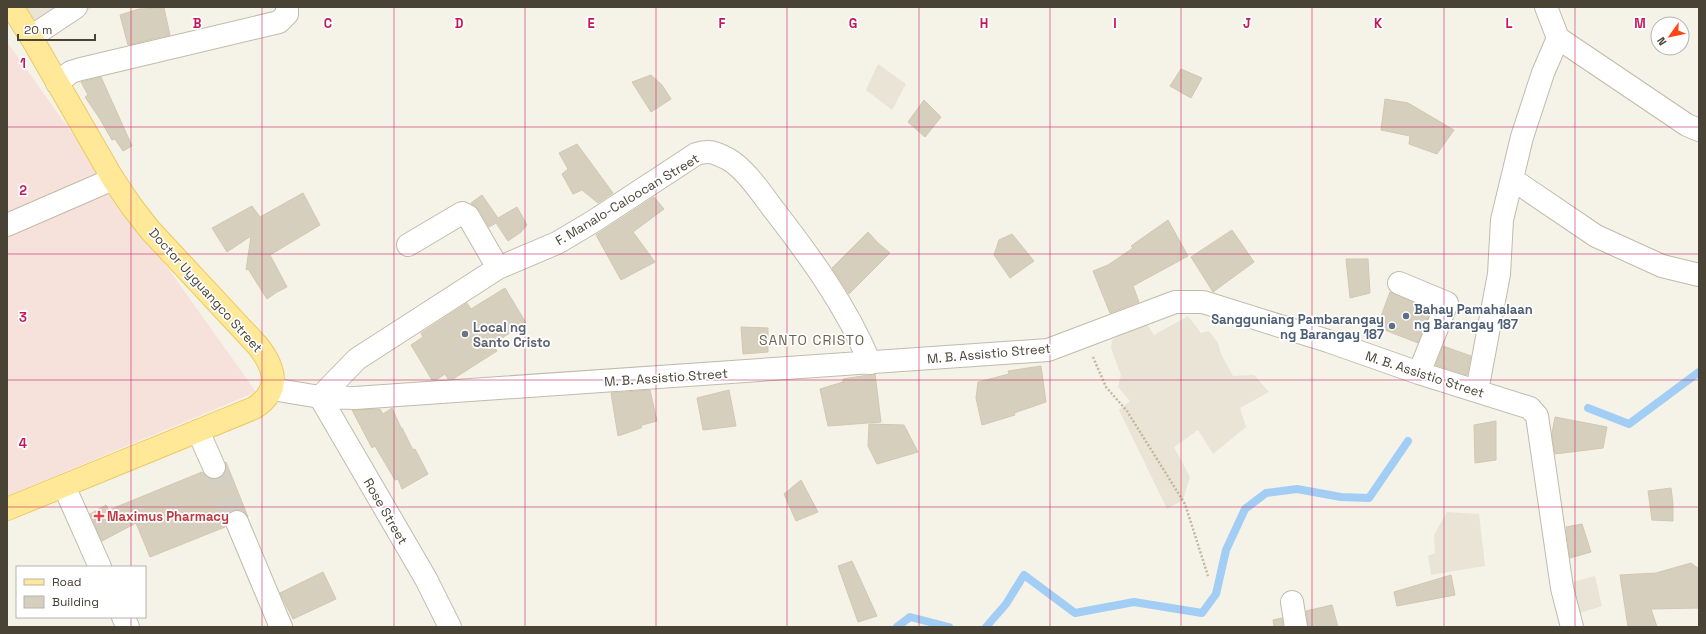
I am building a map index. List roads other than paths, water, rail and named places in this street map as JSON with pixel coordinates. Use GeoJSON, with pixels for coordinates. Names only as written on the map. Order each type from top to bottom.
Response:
{"type":"FeatureCollection","features":[{"type":"Feature","properties":{"kind":"main road","name":"Doctor Uyguangco Street"},"geometry":{"type":"LineString","coordinates":[[12,7],[113,179],[132,207],[150,230],[264,355],[272,374],[272,389]]}},
{"type":"Feature","properties":{"kind":"main road"},"geometry":{"type":"LineString","coordinates":[[7,509],[254,408],[266,400],[272,389]]}},
{"type":"Feature","properties":{"kind":"street"},"geometry":{"type":"LineString","coordinates":[[31,37],[76,7]]}},
{"type":"Feature","properties":{"kind":"street"},"geometry":{"type":"LineString","coordinates":[[57,83],[71,72],[279,22],[287,14],[287,7]]}},
{"type":"Feature","properties":{"kind":"street"},"geometry":{"type":"LineString","coordinates":[[1546,7],[1558,38],[1687,125],[1699,130]]}},
{"type":"Feature","properties":{"kind":"street"},"geometry":{"type":"LineString","coordinates":[[1477,391],[1499,274],[1502,220],[1522,137],[1543,73],[1558,38]]}},
{"type":"Feature","properties":{"kind":"street","name":"F. Manalo-Caloocan Street"},"geometry":{"type":"LineString","coordinates":[[320,397],[357,359],[498,268],[562,240],[594,221],[696,154],[709,151],[729,159],[750,179],[805,250],[837,297],[855,329],[870,363]]}},
{"type":"Feature","properties":{"kind":"street"},"geometry":{"type":"LineString","coordinates":[[7,225],[113,179]]}},
{"type":"Feature","properties":{"kind":"street"},"geometry":{"type":"LineString","coordinates":[[1512,179],[1596,236],[1662,266],[1699,275]]}},
{"type":"Feature","properties":{"kind":"street"},"geometry":{"type":"LineString","coordinates":[[408,245],[462,213],[468,216],[498,268]]}},
{"type":"Feature","properties":{"kind":"street"},"geometry":{"type":"LineString","coordinates":[[1399,283],[1447,303],[1419,373]]}},
{"type":"Feature","properties":{"kind":"street","name":"M. B. Assistio Street"},"geometry":{"type":"LineString","coordinates":[[272,389],[320,397],[355,398],[1048,350],[1176,302],[1203,302],[1328,340],[1419,373],[1530,408],[1537,416],[1562,588],[1572,627]]}},
{"type":"Feature","properties":{"kind":"street","name":"Rose Street"},"geometry":{"type":"LineString","coordinates":[[320,397],[426,579],[450,627]]}},
{"type":"Feature","properties":{"kind":"street"},"geometry":{"type":"LineString","coordinates":[[198,431],[214,467]]}},
{"type":"Feature","properties":{"kind":"street"},"geometry":{"type":"LineString","coordinates":[[64,486],[100,566]]}},
{"type":"Feature","properties":{"kind":"street"},"geometry":{"type":"LineString","coordinates":[[237,522],[281,627]]}},
{"type":"Feature","properties":{"kind":"street"},"geometry":{"type":"LineString","coordinates":[[1292,602],[1296,627]]}},
{"type":"Feature","properties":{"kind":"street"},"geometry":{"type":"LineString","coordinates":[[124,618],[128,627]]}},
{"type":"Feature","properties":{"kind":"waterway"},"geometry":{"type":"LineString","coordinates":[[1588,408],[1629,424],[1699,372]]}},
{"type":"Feature","properties":{"kind":"waterway"},"geometry":{"type":"LineString","coordinates":[[986,627],[1006,604],[1024,575],[1075,613],[1134,602],[1202,613],[1216,594],[1226,550],[1245,509],[1266,493],[1297,489],[1341,497],[1369,498],[1408,441]]}},
{"type":"Feature","properties":{"kind":"waterway"},"geometry":{"type":"LineString","coordinates":[[897,627],[910,617],[949,627]]}},
{"type":"Feature","properties":{"kind":"tunnel"},"geometry":{"type":"LineString","coordinates":[[214,467],[237,522]]}},
{"type":"Feature","properties":{"kind":"place","name":"Bahay Pamahalaan ng Barangay 187"},"geometry":{"type":"Point","coordinates":[1406,316]}},
{"type":"Feature","properties":{"kind":"place","name":"Sangguniang Pambarangay ng Barangay 187"},"geometry":{"type":"Point","coordinates":[1392,326]}},
{"type":"Feature","properties":{"kind":"place","name":"Local ng Santo Cristo"},"geometry":{"type":"Point","coordinates":[465,334]}},
{"type":"Feature","properties":{"kind":"place","name":"Maximus Pharmacy"},"geometry":{"type":"Point","coordinates":[99,516]}},
{"type":"Feature","properties":{"kind":"district","name":"SANTO CRISTO"},"geometry":{"type":"Point","coordinates":[812,340]}}]}
